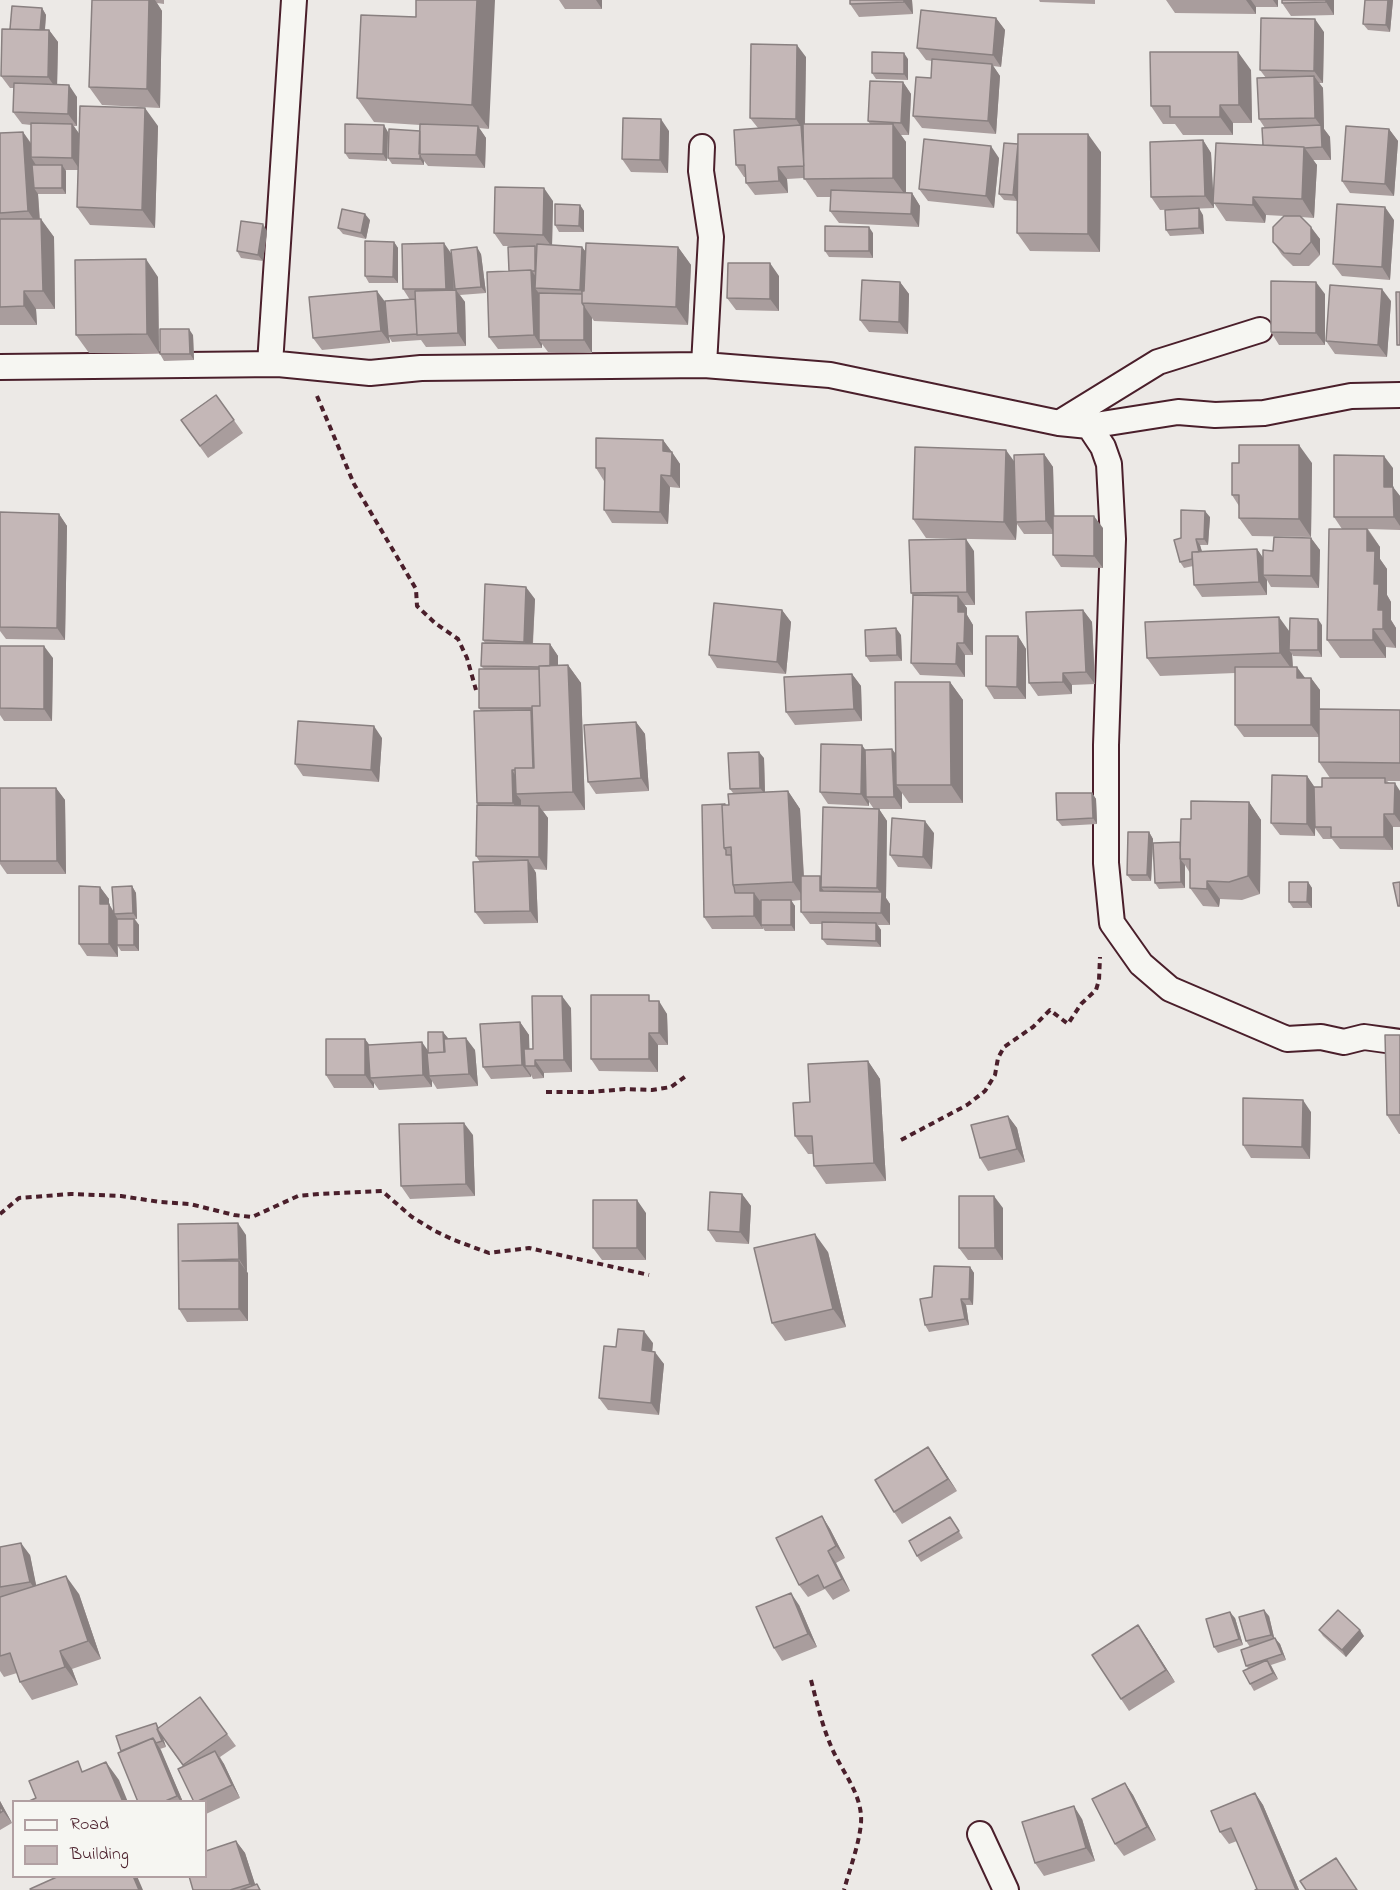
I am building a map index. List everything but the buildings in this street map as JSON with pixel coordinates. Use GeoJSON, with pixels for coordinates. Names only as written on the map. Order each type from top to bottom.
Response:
{"type":"FeatureCollection","features":[{"type":"Feature","properties":{"kind":"street"},"geometry":{"type":"LineString","coordinates":[[270,364],[294,0]]}},
{"type":"Feature","properties":{"kind":"street"},"geometry":{"type":"LineString","coordinates":[[702,147],[701,171],[711,237],[704,364]]}},
{"type":"Feature","properties":{"kind":"street"},"geometry":{"type":"LineString","coordinates":[[1059,423],[1158,362],[1260,330]]}},
{"type":"Feature","properties":{"kind":"street"},"geometry":{"type":"LineString","coordinates":[[0,367],[270,364],[370,374],[421,368],[704,364],[830,375],[1059,423],[1089,426],[1178,412],[1215,415],[1264,413],[1351,396],[1400,395]]}},
{"type":"Feature","properties":{"kind":"street"},"geometry":{"type":"LineString","coordinates":[[1089,426],[1103,447],[1109,464],[1113,539],[1106,745],[1106,863],[1112,923],[1141,964],[1170,989],[1287,1039],[1322,1037],[1344,1042],[1364,1037],[1400,1042]]}},
{"type":"Feature","properties":{"kind":"street"},"geometry":{"type":"LineString","coordinates":[[980,1834],[1006,1890]]}},
{"type":"Feature","properties":{"kind":"path"},"geometry":{"type":"LineString","coordinates":[[297,366],[318,397],[354,484],[416,589],[417,606],[435,623],[458,639],[467,658],[476,690]]}},
{"type":"Feature","properties":{"kind":"path"},"geometry":{"type":"LineString","coordinates":[[901,1140],[967,1105],[984,1091],[995,1075],[998,1058],[1004,1047],[1033,1027],[1050,1010],[1068,1024],[1081,1004],[1096,990],[1099,980],[1102,938],[1112,923]]}},
{"type":"Feature","properties":{"kind":"path"},"geometry":{"type":"LineString","coordinates":[[546,1092],[652,1090],[671,1087],[686,1076]]}},
{"type":"Feature","properties":{"kind":"path"},"geometry":{"type":"LineString","coordinates":[[0,1214],[19,1198],[71,1194],[122,1196],[190,1204],[234,1215],[252,1216],[298,1197],[382,1191],[412,1217],[435,1231],[489,1253],[529,1248],[649,1275]]}},
{"type":"Feature","properties":{"kind":"path"},"geometry":{"type":"LineString","coordinates":[[811,1680],[822,1722],[858,1800],[861,1821],[844,1890]]}}]}
